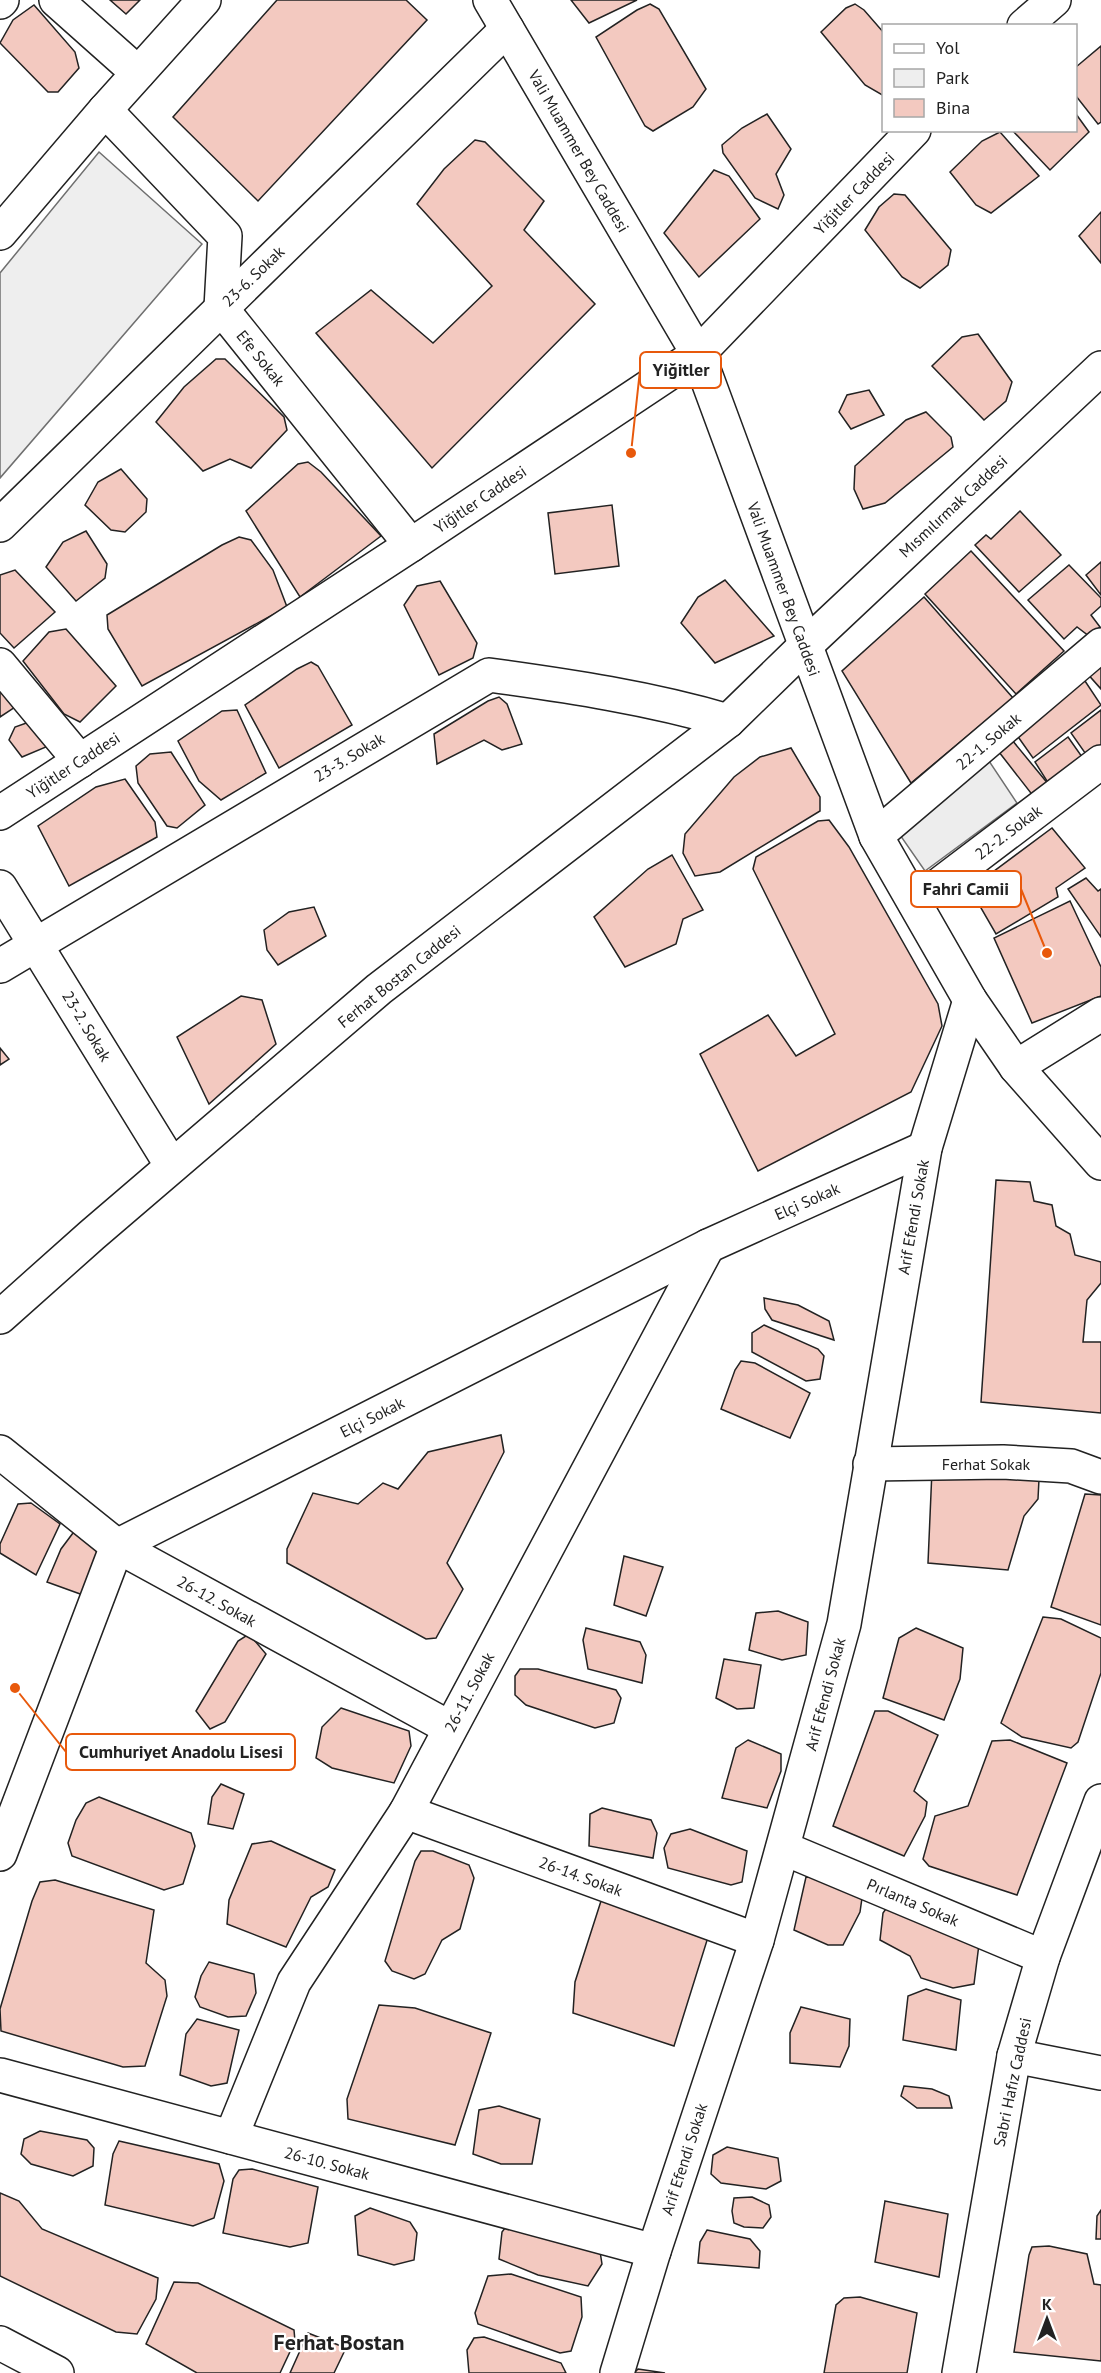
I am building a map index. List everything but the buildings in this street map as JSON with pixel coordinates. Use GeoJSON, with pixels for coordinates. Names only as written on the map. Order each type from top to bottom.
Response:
{"type":"FeatureCollection","features":[{"type":"Feature","properties":{"kind":"street"},"geometry":{"type":"LineString","coordinates":[[56,0],[138,73]]}},
{"type":"Feature","properties":{"kind":"street"},"geometry":{"type":"LineString","coordinates":[[0,232],[204,0]]}},
{"type":"Feature","properties":{"kind":"street","name":"Vali Muammer Bey Caddesi"},"geometry":{"type":"LineString","coordinates":[[490,0],[698,354],[876,836],[970,1000],[1016,1067],[1101,1163]]}},
{"type":"Feature","properties":{"kind":"street"},"geometry":{"type":"LineString","coordinates":[[1026,24],[1053,0]]}},
{"type":"Feature","properties":{"kind":"street","name":"23-6. Sokak"},"geometry":{"type":"LineString","coordinates":[[0,525],[507,29]]}},
{"type":"Feature","properties":{"kind":"street"},"geometry":{"type":"LineString","coordinates":[[105,110],[225,236],[221,308]]}},
{"type":"Feature","properties":{"kind":"street","name":"Yiğitler Caddesi"},"geometry":{"type":"LineString","coordinates":[[0,813],[698,354],[912,132]]}},
{"type":"Feature","properties":{"kind":"street","name":"Efe Sokak"},"geometry":{"type":"LineString","coordinates":[[221,308],[411,544]]}},
{"type":"Feature","properties":{"kind":"street","name":"Mısmılırmak Caddesi"},"geometry":{"type":"LineString","coordinates":[[805,646],[1101,368]]}},
{"type":"Feature","properties":{"kind":"street","name":"22-1. Sokak"},"geometry":{"type":"LineString","coordinates":[[876,836],[1101,645]]}},
{"type":"Feature","properties":{"kind":"street","name":"Ferhat Bostan Caddesi"},"geometry":{"type":"LineString","coordinates":[[0,1317],[379,989],[728,720],[805,646]]}},
{"type":"Feature","properties":{"kind":"street"},"geometry":{"type":"LineString","coordinates":[[0,665],[80,761]]}},
{"type":"Feature","properties":{"kind":"street","name":"23-3. Sokak"},"geometry":{"type":"LineString","coordinates":[[0,966],[489,675],[581,688],[684,708],[728,720]]}},
{"type":"Feature","properties":{"kind":"street","name":"22-2. Sokak"},"geometry":{"type":"LineString","coordinates":[[915,903],[1101,762]]}},
{"type":"Feature","properties":{"kind":"street","name":"23-2. Sokak"},"geometry":{"type":"LineString","coordinates":[[0,887],[172,1166]]}},
{"type":"Feature","properties":{"kind":"street","name":"Arif Efendi Sokak"},"geometry":{"type":"LineString","coordinates":[[617,2373],[654,2251],[757,1940],[844,1623],[926,1148],[970,1000]]}},
{"type":"Feature","properties":{"kind":"street"},"geometry":{"type":"LineString","coordinates":[[1016,1067],[1101,1014]]}},
{"type":"Feature","properties":{"kind":"street","name":"Elçi Sokak"},"geometry":{"type":"LineString","coordinates":[[117,1546],[708,1246],[926,1148]]}},
{"type":"Feature","properties":{"kind":"street","name":"26-11. Sokak"},"geometry":{"type":"LineString","coordinates":[[231,2137],[294,1982],[406,1812],[708,1246]]}},
{"type":"Feature","properties":{"kind":"street","name":"26-12. Sokak"},"geometry":{"type":"LineString","coordinates":[[0,1452],[117,1546],[450,1728]]}},
{"type":"Feature","properties":{"kind":"street","name":"Ferhat Sokak"},"geometry":{"type":"LineString","coordinates":[[870,1464],[1003,1462],[1071,1466],[1101,1477]]}},
{"type":"Feature","properties":{"kind":"street"},"geometry":{"type":"LineString","coordinates":[[0,1854],[117,1546]]}},
{"type":"Feature","properties":{"kind":"street","name":"Sabri Hafız Caddesi"},"geometry":{"type":"LineString","coordinates":[[959,2373],[1014,2056],[1042,1957],[1101,1801]]}},
{"type":"Feature","properties":{"kind":"street","name":"26-14. Sokak"},"geometry":{"type":"LineString","coordinates":[[406,1812],[757,1940]]}},
{"type":"Feature","properties":{"kind":"street","name":"Pırlanta Sokak"},"geometry":{"type":"LineString","coordinates":[[783,1848],[1042,1957]]}},
{"type":"Feature","properties":{"kind":"street"},"geometry":{"type":"LineString","coordinates":[[1014,2056],[1101,2073]]}},
{"type":"Feature","properties":{"kind":"street","name":"26-10. Sokak"},"geometry":{"type":"LineString","coordinates":[[0,2076],[654,2251]]}},
{"type":"Feature","properties":{"kind":"street"},"geometry":{"type":"LineString","coordinates":[[0,2343],[57,2373]]}},
{"type":"Feature","properties":{"kind":"green space"},"geometry":{"type":"Polygon","coordinates":[[[99,152],[202,244],[0,478],[0,273],[99,152]]]}},
{"type":"Feature","properties":{"kind":"shaded area"},"geometry":{"type":"Polygon","coordinates":[[[989,761],[1017,803],[925,871],[900,835],[989,761]]]}},
{"type":"Feature","properties":{"kind":"place","name":"Yiğitler"},"geometry":{"type":"Point","coordinates":[631,453]}},
{"type":"Feature","properties":{"kind":"place","name":"Fahri Camii"},"geometry":{"type":"Point","coordinates":[1047,953]}},
{"type":"Feature","properties":{"kind":"place","name":"Cumhuriyet Anadolu Lisesi"},"geometry":{"type":"Point","coordinates":[15,1688]}},
{"type":"Feature","properties":{"kind":"district","name":"Ferhat Bostan"},"geometry":{"type":"Point","coordinates":[339,2342]}}]}
